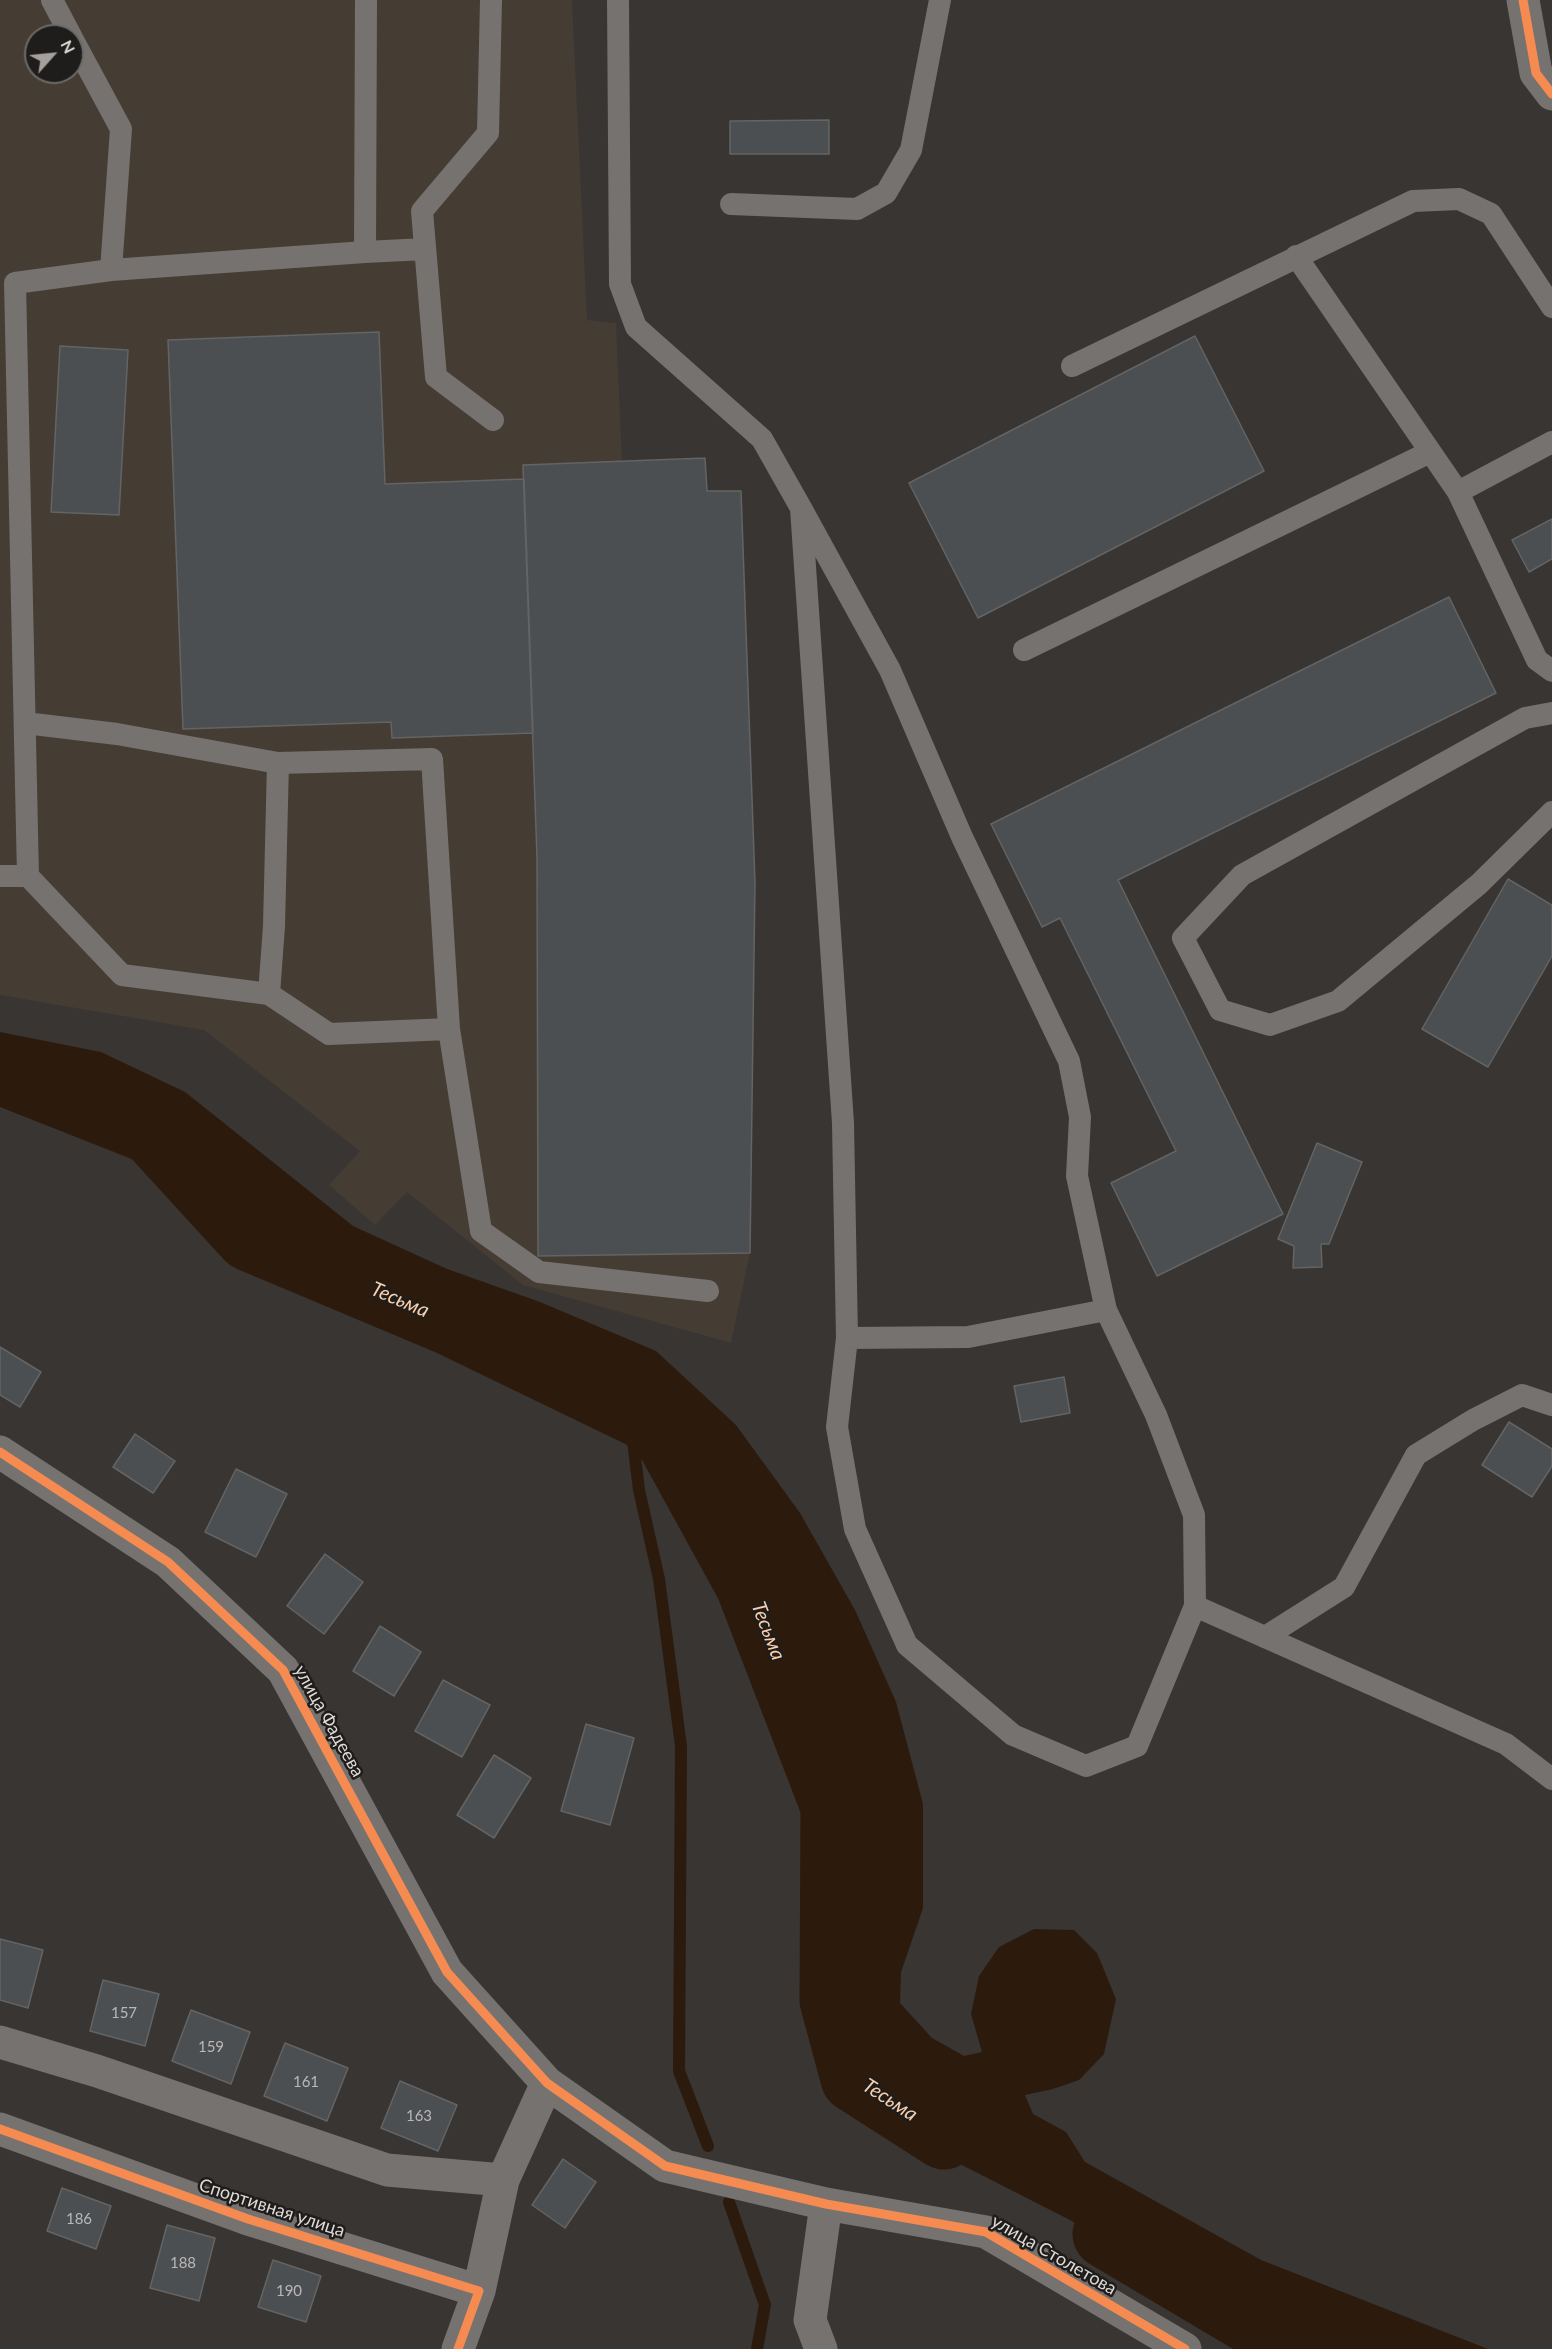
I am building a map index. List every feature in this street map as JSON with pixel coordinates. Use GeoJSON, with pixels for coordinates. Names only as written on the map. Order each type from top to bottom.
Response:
{"type":"FeatureCollection","features":[{"type":"Feature","properties":{"kind":"street"},"geometry":{"type":"LineString","coordinates":[[1523,0],[1536,73],[1552,94]]}},
{"type":"Feature","properties":{"kind":"street","name":"улица Фадеева"},"geometry":{"type":"LineString","coordinates":[[0,1452],[168,1562],[283,1670],[447,1972],[547,2083],[665,2166],[826,2204]]}},
{"type":"Feature","properties":{"kind":"street"},"geometry":{"type":"LineString","coordinates":[[0,2042],[97,2071],[387,2170],[503,2180]]}},
{"type":"Feature","properties":{"kind":"street"},"geometry":{"type":"LineString","coordinates":[[458,2349],[479,2291],[503,2180],[547,2083]]}},
{"type":"Feature","properties":{"kind":"street","name":"Спортивная улица"},"geometry":{"type":"LineString","coordinates":[[0,2129],[248,2219],[479,2291]]}},
{"type":"Feature","properties":{"kind":"street"},"geometry":{"type":"LineString","coordinates":[[812,2340],[826,2204]]}},
{"type":"Feature","properties":{"kind":"street","name":"улица Столетова"},"geometry":{"type":"LineString","coordinates":[[826,2204],[986,2232],[1185,2349]]}},
{"type":"Feature","properties":{"kind":"lane"},"geometry":{"type":"LineString","coordinates":[[52,0],[65,24]]}},
{"type":"Feature","properties":{"kind":"lane"},"geometry":{"type":"LineString","coordinates":[[365,252],[366,0]]}},
{"type":"Feature","properties":{"kind":"lane"},"geometry":{"type":"LineString","coordinates":[[491,0],[488,133],[422,211],[436,377],[493,420]]}},
{"type":"Feature","properties":{"kind":"lane"},"geometry":{"type":"LineString","coordinates":[[618,0],[620,284],[636,327],[762,439],[801,508],[890,670],[962,837],[1069,1061],[1080,1117],[1077,1176],[1106,1310],[1156,1415],[1194,1515],[1195,1606],[1137,1746],[1086,1766],[1013,1735],[907,1645],[855,1528],[837,1427],[846,1338],[843,1122],[801,508]]}},
{"type":"Feature","properties":{"kind":"lane"},"geometry":{"type":"LineString","coordinates":[[730,204],[857,209],[886,193],[912,150],[940,0]]}},
{"type":"Feature","properties":{"kind":"lane"},"geometry":{"type":"LineString","coordinates":[[84,60],[121,129],[111,270]]}},
{"type":"Feature","properties":{"kind":"lane"},"geometry":{"type":"LineString","coordinates":[[1072,366],[1413,201],[1460,199],[1491,214],[1552,307]]}},
{"type":"Feature","properties":{"kind":"lane"},"geometry":{"type":"LineString","coordinates":[[425,249],[111,270],[15,283],[28,876],[122,975],[269,994],[329,1034],[449,1029]]}},
{"type":"Feature","properties":{"kind":"lane"},"geometry":{"type":"LineString","coordinates":[[1296,256],[1458,492],[1537,660],[1552,671]]}},
{"type":"Feature","properties":{"kind":"lane"},"geometry":{"type":"LineString","coordinates":[[1458,492],[1552,442]]}},
{"type":"Feature","properties":{"kind":"lane"},"geometry":{"type":"LineString","coordinates":[[1023,650],[1430,452]]}},
{"type":"Feature","properties":{"kind":"lane"},"geometry":{"type":"LineString","coordinates":[[1552,713],[1525,718],[1242,875],[1183,938],[1220,1010],[1270,1025],[1338,1001],[1479,884],[1552,812]]}},
{"type":"Feature","properties":{"kind":"lane"},"geometry":{"type":"LineString","coordinates":[[25,723],[117,734],[278,763],[432,759],[449,1029],[481,1231],[539,1272],[708,1291]]}},
{"type":"Feature","properties":{"kind":"lane"},"geometry":{"type":"LineString","coordinates":[[269,994],[274,926],[278,763]]}},
{"type":"Feature","properties":{"kind":"lane"},"geometry":{"type":"LineString","coordinates":[[0,876],[28,876]]}},
{"type":"Feature","properties":{"kind":"lane"},"geometry":{"type":"LineString","coordinates":[[846,1338],[968,1338],[1106,1310]]}},
{"type":"Feature","properties":{"kind":"lane"},"geometry":{"type":"LineString","coordinates":[[1265,1637],[1344,1587],[1416,1455],[1473,1420],[1522,1395],[1552,1405]]}},
{"type":"Feature","properties":{"kind":"lane"},"geometry":{"type":"LineString","coordinates":[[1195,1606],[1506,1744],[1552,1779]]}},
{"type":"Feature","properties":{"kind":"shaded area"},"geometry":{"type":"Polygon","coordinates":[[[0,0],[572,0],[587,320],[616,323],[622,461],[705,458],[707,491],[741,491],[755,882],[750,1253],[731,1343],[523,1285],[407,1192],[375,1225],[329,1185],[360,1151],[204,1030],[0,995],[0,0]]]}},
{"type":"Feature","properties":{"kind":"water"},"geometry":{"type":"Polygon","coordinates":[[[0,1032],[101,1052],[185,1092],[353,1226],[447,1269],[540,1302],[656,1351],[736,1425],[800,1513],[855,1610],[896,1702],[923,1804],[923,1908],[901,1972],[900,2003],[932,2038],[964,2056],[982,2052],[971,2014],[979,1976],[999,1947],[1034,1929],[1074,1930],[1097,1953],[1116,1999],[1104,2054],[1079,2080],[1025,2095],[1033,2114],[1066,2132],[1085,2162],[1261,2260],[1488,2349],[1338,2349],[1168,2274],[1068,2219],[905,2136],[869,2096],[844,2018],[863,1904],[857,1801],[767,1571],[701,1481],[594,1373],[508,1340],[420,1318],[346,1278],[282,1233],[205,1164],[99,1096],[0,1062],[0,1032]]]}},
{"type":"Feature","properties":{"kind":"building"},"geometry":{"type":"Polygon","coordinates":[[[829,120],[829,154],[730,154],[730,121],[829,120]]]}},
{"type":"Feature","properties":{"kind":"building"},"geometry":{"type":"Polygon","coordinates":[[[379,332],[385,484],[524,479],[533,733],[392,738],[391,722],[183,729],[168,340],[379,332]]]}},
{"type":"Feature","properties":{"kind":"building"},"geometry":{"type":"Polygon","coordinates":[[[1195,336],[1264,471],[978,618],[909,483],[1195,336]]]}},
{"type":"Feature","properties":{"kind":"building"},"geometry":{"type":"Polygon","coordinates":[[[60,346],[128,350],[119,515],[51,512],[60,346]]]}},
{"type":"Feature","properties":{"kind":"building"},"geometry":{"type":"Polygon","coordinates":[[[705,458],[707,491],[741,491],[755,882],[750,1253],[538,1256],[537,858],[523,465],[705,458]]]}},
{"type":"Feature","properties":{"kind":"building"},"geometry":{"type":"Polygon","coordinates":[[[1552,519],[1552,559],[1529,572],[1512,540],[1552,519]]]}},
{"type":"Feature","properties":{"kind":"building"},"geometry":{"type":"Polygon","coordinates":[[[1449,597],[1496,693],[1118,880],[1283,1214],[1157,1276],[1111,1183],[1176,1151],[1060,918],[1042,927],[991,824],[1449,597]]]}},
{"type":"Feature","properties":{"kind":"building"},"geometry":{"type":"Polygon","coordinates":[[[1508,879],[1552,905],[1552,956],[1488,1067],[1422,1029],[1508,879]]]}},
{"type":"Feature","properties":{"kind":"building"},"geometry":{"type":"Polygon","coordinates":[[[1317,1143],[1362,1162],[1329,1244],[1321,1244],[1322,1267],[1293,1268],[1294,1246],[1278,1239],[1317,1143]]]}},
{"type":"Feature","properties":{"kind":"building"},"geometry":{"type":"Polygon","coordinates":[[[0,1347],[41,1372],[20,1407],[0,1395],[0,1347]]]}},
{"type":"Feature","properties":{"kind":"building"},"geometry":{"type":"Polygon","coordinates":[[[1064,1377],[1070,1413],[1021,1422],[1014,1386],[1064,1377]]]}},
{"type":"Feature","properties":{"kind":"building"},"geometry":{"type":"Polygon","coordinates":[[[1509,1422],[1552,1449],[1552,1466],[1532,1497],[1482,1465],[1509,1422]]]}},
{"type":"Feature","properties":{"kind":"building"},"geometry":{"type":"Polygon","coordinates":[[[135,1434],[175,1461],[153,1493],[113,1467],[135,1434]]]}},
{"type":"Feature","properties":{"kind":"building"},"geometry":{"type":"Polygon","coordinates":[[[236,1469],[287,1494],[256,1557],[205,1532],[236,1469]]]}},
{"type":"Feature","properties":{"kind":"building"},"geometry":{"type":"Polygon","coordinates":[[[325,1554],[363,1582],[324,1634],[287,1606],[325,1554]]]}},
{"type":"Feature","properties":{"kind":"building"},"geometry":{"type":"Polygon","coordinates":[[[380,1626],[421,1652],[394,1696],[353,1671],[380,1626]]]}},
{"type":"Feature","properties":{"kind":"building"},"geometry":{"type":"Polygon","coordinates":[[[443,1680],[490,1705],[462,1757],[415,1731],[443,1680]]]}},
{"type":"Feature","properties":{"kind":"building"},"geometry":{"type":"Polygon","coordinates":[[[586,1724],[634,1738],[610,1825],[561,1811],[586,1724]]]}},
{"type":"Feature","properties":{"kind":"building"},"geometry":{"type":"Polygon","coordinates":[[[494,1755],[531,1778],[494,1838],[457,1815],[494,1755]]]}},
{"type":"Feature","properties":{"kind":"building"},"geometry":{"type":"Polygon","coordinates":[[[0,1939],[43,1950],[28,2008],[0,2000],[0,1939]]]}},
{"type":"Feature","properties":{"kind":"building"},"geometry":{"type":"Polygon","coordinates":[[[103,1980],[159,1994],[145,2046],[90,2031],[103,1980]]]}},
{"type":"Feature","properties":{"kind":"building"},"geometry":{"type":"Polygon","coordinates":[[[191,2010],[250,2032],[231,2084],[172,2061],[191,2010]]]}},
{"type":"Feature","properties":{"kind":"building"},"geometry":{"type":"Polygon","coordinates":[[[285,2043],[348,2068],[327,2121],[264,2096],[285,2043]]]}},
{"type":"Feature","properties":{"kind":"building"},"geometry":{"type":"Polygon","coordinates":[[[400,2081],[457,2105],[438,2151],[381,2128],[400,2081]]]}},
{"type":"Feature","properties":{"kind":"building"},"geometry":{"type":"Polygon","coordinates":[[[563,2159],[596,2182],[565,2228],[532,2205],[563,2159]]]}},
{"type":"Feature","properties":{"kind":"building"},"geometry":{"type":"Polygon","coordinates":[[[62,2188],[111,2206],[96,2249],[47,2231],[62,2188]]]}},
{"type":"Feature","properties":{"kind":"building"},"geometry":{"type":"Polygon","coordinates":[[[167,2225],[215,2238],[199,2301],[150,2288],[167,2225]]]}},
{"type":"Feature","properties":{"kind":"building"},"geometry":{"type":"Polygon","coordinates":[[[273,2260],[321,2276],[306,2322],[258,2307],[273,2260]]]}},
{"type":"Feature","properties":{"kind":"waterway","name":"Тесьма"},"geometry":{"type":"LineString","coordinates":[[0,1070],[152,1130],[250,1237],[450,1321],[661,1423],[750,1585],[835,1806],[834,2000],[855,2078],[944,2135]]}},
{"type":"Feature","properties":{"kind":"waterway"},"geometry":{"type":"LineString","coordinates":[[629,1408],[639,1490],[659,1579],[681,1746],[679,2071],[708,2146]]}},
{"type":"Feature","properties":{"kind":"waterway"},"geometry":{"type":"LineString","coordinates":[[729,2202],[765,2305],[757,2349]]}},
{"type":"Feature","properties":{"kind":"waterway","name":"Тесьма"},"geometry":{"type":"LineString","coordinates":[[1107,2234],[1272,2332],[1312,2349]]}},
{"type":"Feature","properties":{"kind":"cycle path"},"geometry":{"type":"LineString","coordinates":[[1523,0],[1536,73],[1552,94]]}},
{"type":"Feature","properties":{"kind":"cycle path"},"geometry":{"type":"LineString","coordinates":[[0,1452],[168,1562],[283,1670],[447,1972],[547,2083],[665,2166],[826,2204],[986,2232],[1185,2349]]}},
{"type":"Feature","properties":{"kind":"cycle path"},"geometry":{"type":"LineString","coordinates":[[0,2129],[248,2219],[479,2291],[458,2349]]}}]}
